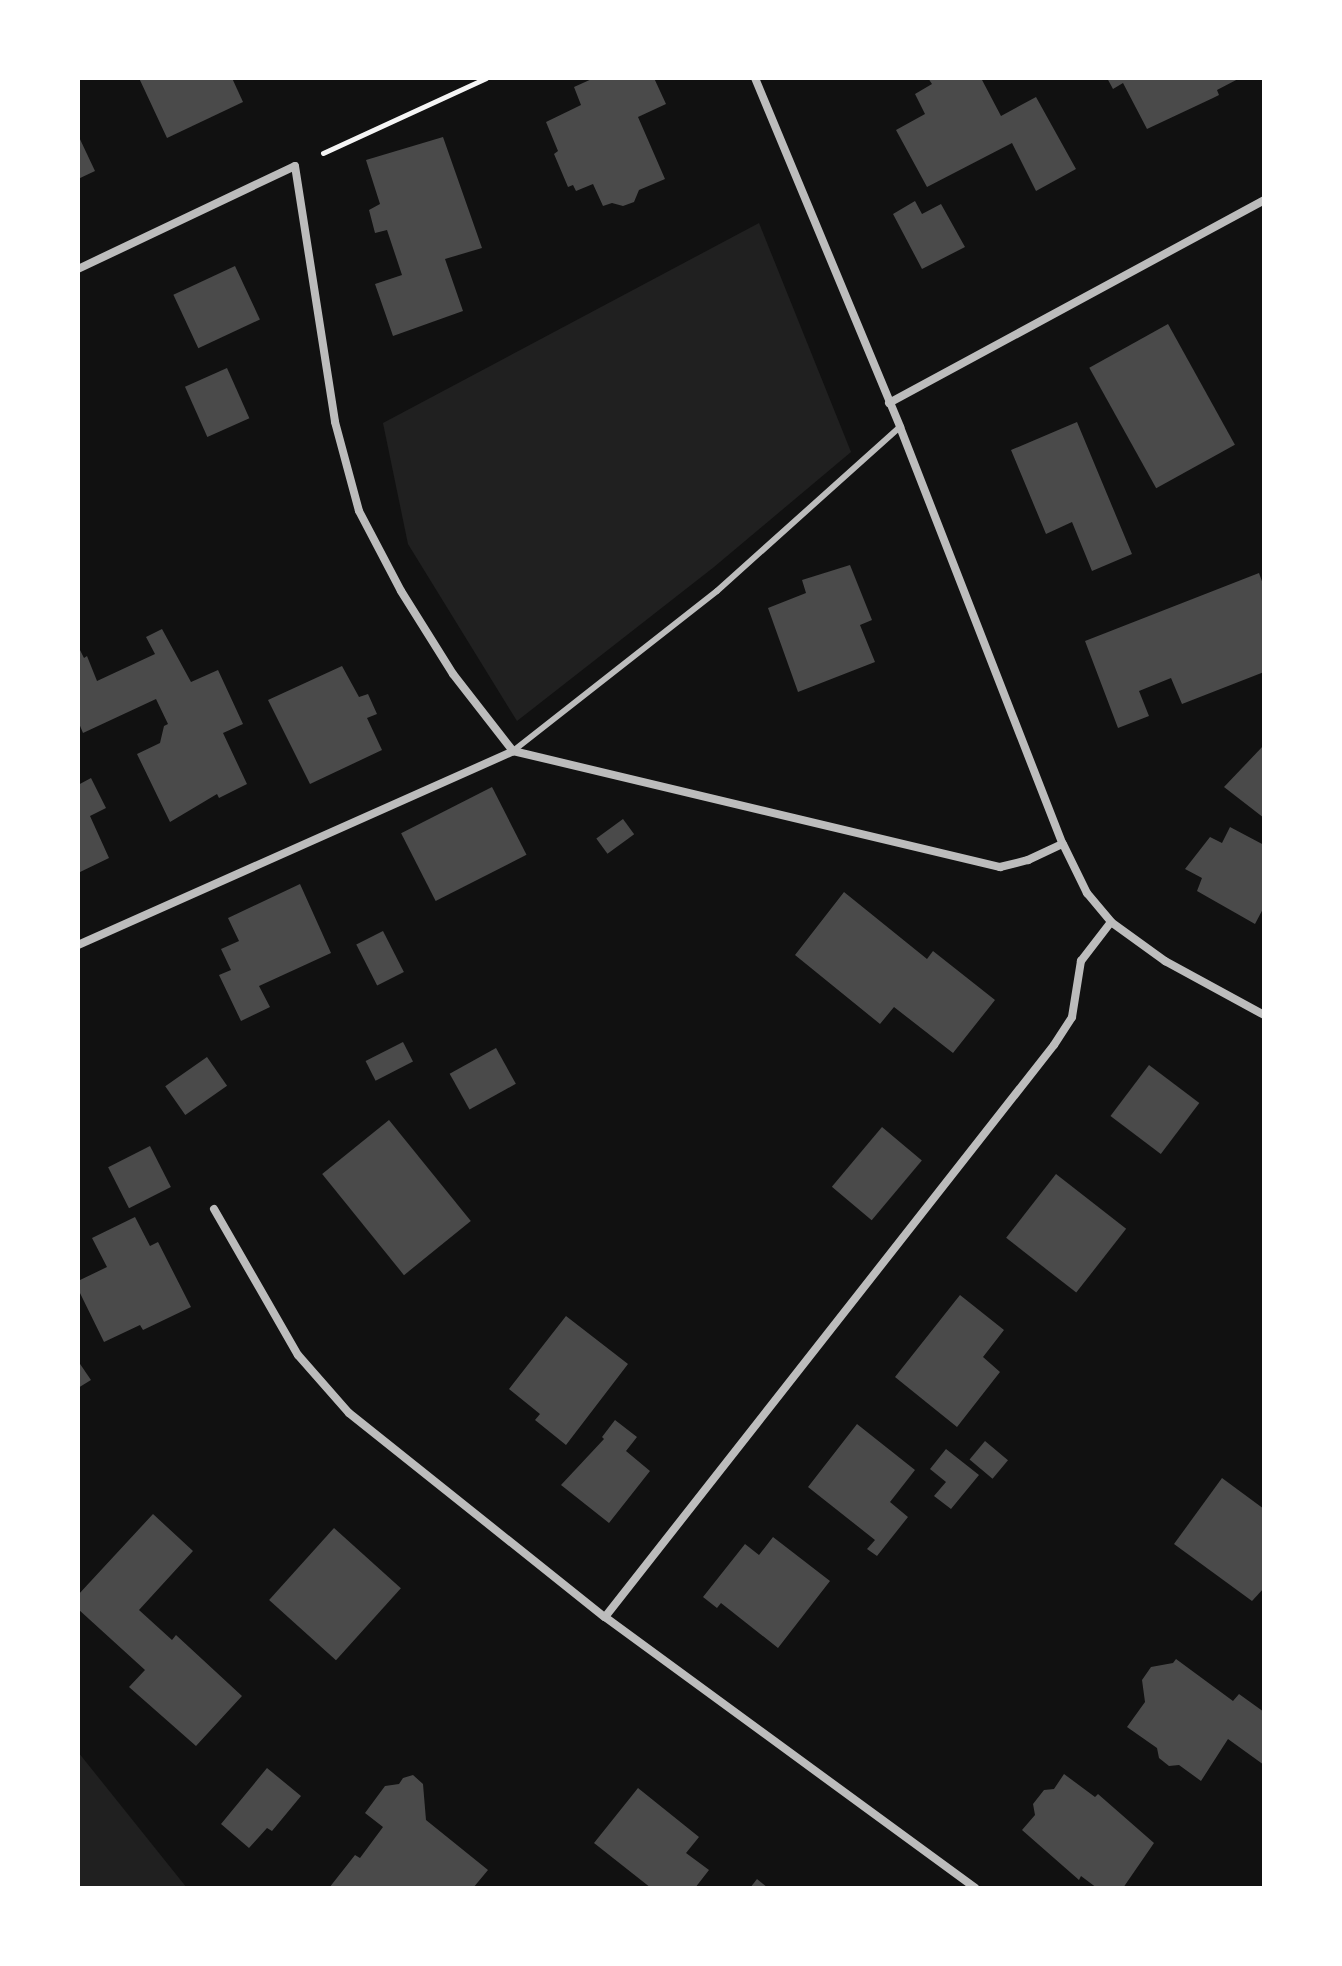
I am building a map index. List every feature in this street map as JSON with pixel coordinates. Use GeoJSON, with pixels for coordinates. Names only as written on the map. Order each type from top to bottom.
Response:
{"type":"FeatureCollection","features":[{"type":"Feature","properties":{"kind":"street"},"geometry":{"type":"LineString","coordinates":[[755,78],[900,427],[1063,844],[1087,893],[1111,922],[1165,961],[1264,1015]]}},
{"type":"Feature","properties":{"kind":"street"},"geometry":{"type":"LineString","coordinates":[[78,269],[295,166],[335,422],[359,511],[401,591],[453,674],[513,751]]}},
{"type":"Feature","properties":{"kind":"street"},"geometry":{"type":"LineString","coordinates":[[889,403],[1264,200]]}},
{"type":"Feature","properties":{"kind":"street"},"geometry":{"type":"LineString","coordinates":[[78,945],[513,751],[1000,867],[1028,860],[1063,844]]}},
{"type":"Feature","properties":{"kind":"street"},"geometry":{"type":"LineString","coordinates":[[605,1617],[1054,1045],[1072,1017],[1081,961],[1111,922]]}},
{"type":"Feature","properties":{"kind":"street"},"geometry":{"type":"LineString","coordinates":[[214,1209],[298,1355],[349,1413],[605,1617],[975,1888]]}},
{"type":"Feature","properties":{"kind":"lane"},"geometry":{"type":"LineString","coordinates":[[513,751],[717,591],[900,427]]}},
{"type":"Feature","properties":{"kind":"path"},"geometry":{"type":"LineString","coordinates":[[295,166],[486,78]]}},
{"type":"Feature","properties":{"kind":"shaded area"},"geometry":{"type":"Polygon","coordinates":[[[759,223],[851,452],[714,567],[517,721],[408,544],[383,423],[759,223]]]}},
{"type":"Feature","properties":{"kind":"shaded area"},"geometry":{"type":"Polygon","coordinates":[[[78,1752],[187,1888],[78,1888],[78,1752]]]}},
{"type":"Feature","properties":{"kind":"building"},"geometry":{"type":"Polygon","coordinates":[[[139,78],[232,78],[243,102],[167,138],[139,78]]]}},
{"type":"Feature","properties":{"kind":"building"},"geometry":{"type":"Polygon","coordinates":[[[594,78],[654,78],[666,104],[638,117],[665,179],[639,190],[634,202],[623,206],[612,203],[603,206],[593,184],[576,191],[573,185],[568,187],[554,154],[558,151],[546,122],[581,105],[574,87],[594,78]]]}},
{"type":"Feature","properties":{"kind":"building"},"geometry":{"type":"Polygon","coordinates":[[[928,78],[981,78],[1001,116],[1036,97],[1076,169],[1036,191],[1012,143],[927,187],[896,130],[925,114],[915,94],[932,84],[928,78]]]}},
{"type":"Feature","properties":{"kind":"building"},"geometry":{"type":"Polygon","coordinates":[[[1107,78],[1240,78],[1217,90],[1219,95],[1147,129],[1123,83],[1113,89],[1107,78]]]}},
{"type":"Feature","properties":{"kind":"building"},"geometry":{"type":"Polygon","coordinates":[[[78,135],[95,171],[78,179],[78,135]]]}},
{"type":"Feature","properties":{"kind":"building"},"geometry":{"type":"Polygon","coordinates":[[[443,137],[482,248],[445,259],[463,311],[393,336],[375,284],[402,275],[387,230],[375,233],[369,210],[380,204],[366,160],[443,137]]]}},
{"type":"Feature","properties":{"kind":"building"},"geometry":{"type":"Polygon","coordinates":[[[915,201],[922,214],[941,204],[965,247],[922,269],[893,214],[915,201]]]}},
{"type":"Feature","properties":{"kind":"building"},"geometry":{"type":"Polygon","coordinates":[[[235,266],[260,319],[198,348],[173,295],[235,266]]]}},
{"type":"Feature","properties":{"kind":"building"},"geometry":{"type":"Polygon","coordinates":[[[1168,324],[1235,445],[1156,488],[1089,368],[1168,324]]]}},
{"type":"Feature","properties":{"kind":"building"},"geometry":{"type":"Polygon","coordinates":[[[227,368],[249,418],[207,437],[185,387],[227,368]]]}},
{"type":"Feature","properties":{"kind":"building"},"geometry":{"type":"Polygon","coordinates":[[[1077,422],[1132,554],[1092,571],[1072,522],[1046,534],[1011,450],[1077,422]]]}},
{"type":"Feature","properties":{"kind":"building"},"geometry":{"type":"Polygon","coordinates":[[[850,565],[872,620],[860,625],[875,662],[798,692],[768,608],[806,593],[802,580],[850,565]]]}},
{"type":"Feature","properties":{"kind":"building"},"geometry":{"type":"Polygon","coordinates":[[[1259,573],[1264,587],[1264,672],[1182,704],[1171,678],[1139,691],[1149,716],[1118,728],[1085,641],[1259,573]]]}},
{"type":"Feature","properties":{"kind":"building"},"geometry":{"type":"Polygon","coordinates":[[[162,629],[191,682],[218,670],[243,724],[223,733],[247,784],[219,798],[217,794],[170,822],[137,754],[160,743],[164,726],[168,724],[156,699],[83,733],[78,721],[78,646],[84,658],[87,656],[97,681],[155,654],[146,637],[162,629]]]}},
{"type":"Feature","properties":{"kind":"building"},"geometry":{"type":"Polygon","coordinates":[[[342,666],[359,697],[368,694],[377,714],[367,718],[382,750],[310,784],[268,700],[342,666]]]}},
{"type":"Feature","properties":{"kind":"building"},"geometry":{"type":"Polygon","coordinates":[[[1264,745],[1264,818],[1224,787],[1264,745]]]}},
{"type":"Feature","properties":{"kind":"building"},"geometry":{"type":"Polygon","coordinates":[[[91,778],[106,808],[90,816],[109,858],[78,873],[78,785],[91,778]]]}},
{"type":"Feature","properties":{"kind":"building"},"geometry":{"type":"Polygon","coordinates":[[[492,787],[527,855],[436,901],[401,833],[492,787]]]}},
{"type":"Feature","properties":{"kind":"building"},"geometry":{"type":"Polygon","coordinates":[[[623,819],[634,834],[607,854],[596,838],[623,819]]]}},
{"type":"Feature","properties":{"kind":"building"},"geometry":{"type":"Polygon","coordinates":[[[1230,827],[1264,845],[1264,907],[1255,924],[1197,891],[1202,878],[1185,869],[1210,837],[1222,843],[1230,827]]]}},
{"type":"Feature","properties":{"kind":"building"},"geometry":{"type":"Polygon","coordinates":[[[300,884],[331,953],[259,986],[270,1007],[241,1021],[219,975],[231,970],[221,949],[239,941],[228,918],[300,884]]]}},
{"type":"Feature","properties":{"kind":"building"},"geometry":{"type":"Polygon","coordinates":[[[844,892],[927,959],[933,951],[995,1000],[953,1053],[894,1007],[880,1024],[795,955],[844,892]]]}},
{"type":"Feature","properties":{"kind":"building"},"geometry":{"type":"Polygon","coordinates":[[[383,931],[404,972],[377,986],[356,945],[383,931]]]}},
{"type":"Feature","properties":{"kind":"building"},"geometry":{"type":"Polygon","coordinates":[[[403,1042],[413,1062],[376,1081],[366,1061],[403,1042]]]}},
{"type":"Feature","properties":{"kind":"building"},"geometry":{"type":"Polygon","coordinates":[[[496,1048],[516,1084],[470,1110],[450,1074],[496,1048]]]}},
{"type":"Feature","properties":{"kind":"building"},"geometry":{"type":"Polygon","coordinates":[[[207,1057],[227,1086],[185,1115],[165,1086],[207,1057]]]}},
{"type":"Feature","properties":{"kind":"building"},"geometry":{"type":"Polygon","coordinates":[[[1149,1065],[1199,1103],[1161,1154],[1110,1116],[1149,1065]]]}},
{"type":"Feature","properties":{"kind":"building"},"geometry":{"type":"Polygon","coordinates":[[[389,1120],[471,1221],[404,1275],[322,1174],[389,1120]]]}},
{"type":"Feature","properties":{"kind":"building"},"geometry":{"type":"Polygon","coordinates":[[[882,1127],[922,1160],[872,1220],[832,1187],[882,1127]]]}},
{"type":"Feature","properties":{"kind":"building"},"geometry":{"type":"Polygon","coordinates":[[[150,1146],[171,1187],[129,1208],[108,1167],[150,1146]]]}},
{"type":"Feature","properties":{"kind":"building"},"geometry":{"type":"Polygon","coordinates":[[[1056,1174],[1126,1229],[1076,1293],[1006,1238],[1056,1174]]]}},
{"type":"Feature","properties":{"kind":"building"},"geometry":{"type":"Polygon","coordinates":[[[135,1217],[150,1246],[158,1242],[191,1307],[143,1330],[140,1325],[104,1342],[78,1289],[78,1281],[107,1267],[92,1238],[135,1217]]]}},
{"type":"Feature","properties":{"kind":"building"},"geometry":{"type":"Polygon","coordinates":[[[960,1295],[1004,1330],[983,1357],[1000,1372],[957,1427],[895,1377],[960,1295]]]}},
{"type":"Feature","properties":{"kind":"building"},"geometry":{"type":"Polygon","coordinates":[[[566,1316],[628,1364],[566,1445],[535,1420],[540,1414],[509,1389],[566,1316]]]}},
{"type":"Feature","properties":{"kind":"building"},"geometry":{"type":"Polygon","coordinates":[[[78,1361],[91,1380],[78,1388],[78,1361]]]}},
{"type":"Feature","properties":{"kind":"building"},"geometry":{"type":"Polygon","coordinates":[[[615,1420],[637,1437],[626,1451],[650,1471],[609,1523],[561,1485],[604,1439],[602,1437],[615,1420]]]}},
{"type":"Feature","properties":{"kind":"building"},"geometry":{"type":"Polygon","coordinates":[[[857,1424],[915,1470],[890,1502],[908,1517],[877,1556],[867,1549],[875,1540],[808,1487],[857,1424]]]}},
{"type":"Feature","properties":{"kind":"building"},"geometry":{"type":"Polygon","coordinates":[[[985,1441],[1008,1460],[993,1479],[970,1459],[985,1441]]]}},
{"type":"Feature","properties":{"kind":"building"},"geometry":{"type":"Polygon","coordinates":[[[946,1449],[979,1475],[951,1509],[934,1496],[946,1482],[930,1469],[946,1449]]]}},
{"type":"Feature","properties":{"kind":"building"},"geometry":{"type":"Polygon","coordinates":[[[1222,1478],[1264,1509],[1264,1588],[1252,1601],[1174,1544],[1222,1478]]]}},
{"type":"Feature","properties":{"kind":"building"},"geometry":{"type":"Polygon","coordinates":[[[153,1514],[193,1551],[139,1610],[172,1640],[176,1635],[242,1696],[196,1746],[129,1687],[145,1670],[78,1609],[78,1595],[153,1514]]]}},
{"type":"Feature","properties":{"kind":"building"},"geometry":{"type":"Polygon","coordinates":[[[334,1528],[401,1588],[336,1660],[269,1600],[334,1528]]]}},
{"type":"Feature","properties":{"kind":"building"},"geometry":{"type":"Polygon","coordinates":[[[773,1537],[830,1581],[778,1648],[721,1603],[717,1608],[703,1597],[745,1544],[759,1555],[773,1537]]]}},
{"type":"Feature","properties":{"kind":"building"},"geometry":{"type":"Polygon","coordinates":[[[1176,1659],[1233,1701],[1239,1694],[1264,1712],[1264,1765],[1228,1739],[1201,1781],[1179,1765],[1169,1766],[1159,1758],[1157,1748],[1127,1727],[1145,1702],[1142,1680],[1151,1667],[1173,1663],[1176,1659]]]}},
{"type":"Feature","properties":{"kind":"building"},"geometry":{"type":"Polygon","coordinates":[[[267,1768],[301,1796],[272,1831],[267,1828],[249,1848],[221,1824],[267,1768]]]}},
{"type":"Feature","properties":{"kind":"building"},"geometry":{"type":"Polygon","coordinates":[[[1064,1774],[1095,1797],[1098,1794],[1154,1843],[1123,1888],[1097,1888],[1081,1876],[1079,1880],[1022,1830],[1035,1815],[1033,1804],[1044,1790],[1054,1789],[1064,1774]]]}},
{"type":"Feature","properties":{"kind":"building"},"geometry":{"type":"Polygon","coordinates":[[[413,1775],[423,1784],[426,1820],[488,1870],[473,1888],[329,1888],[355,1855],[360,1858],[383,1827],[365,1813],[385,1786],[399,1784],[403,1778],[413,1775]]]}},
{"type":"Feature","properties":{"kind":"building"},"geometry":{"type":"Polygon","coordinates":[[[638,1788],[699,1837],[686,1853],[709,1870],[695,1888],[651,1888],[594,1843],[638,1788]]]}},
{"type":"Feature","properties":{"kind":"building"},"geometry":{"type":"Polygon","coordinates":[[[757,1879],[768,1888],[750,1888],[757,1879]]]}}]}
